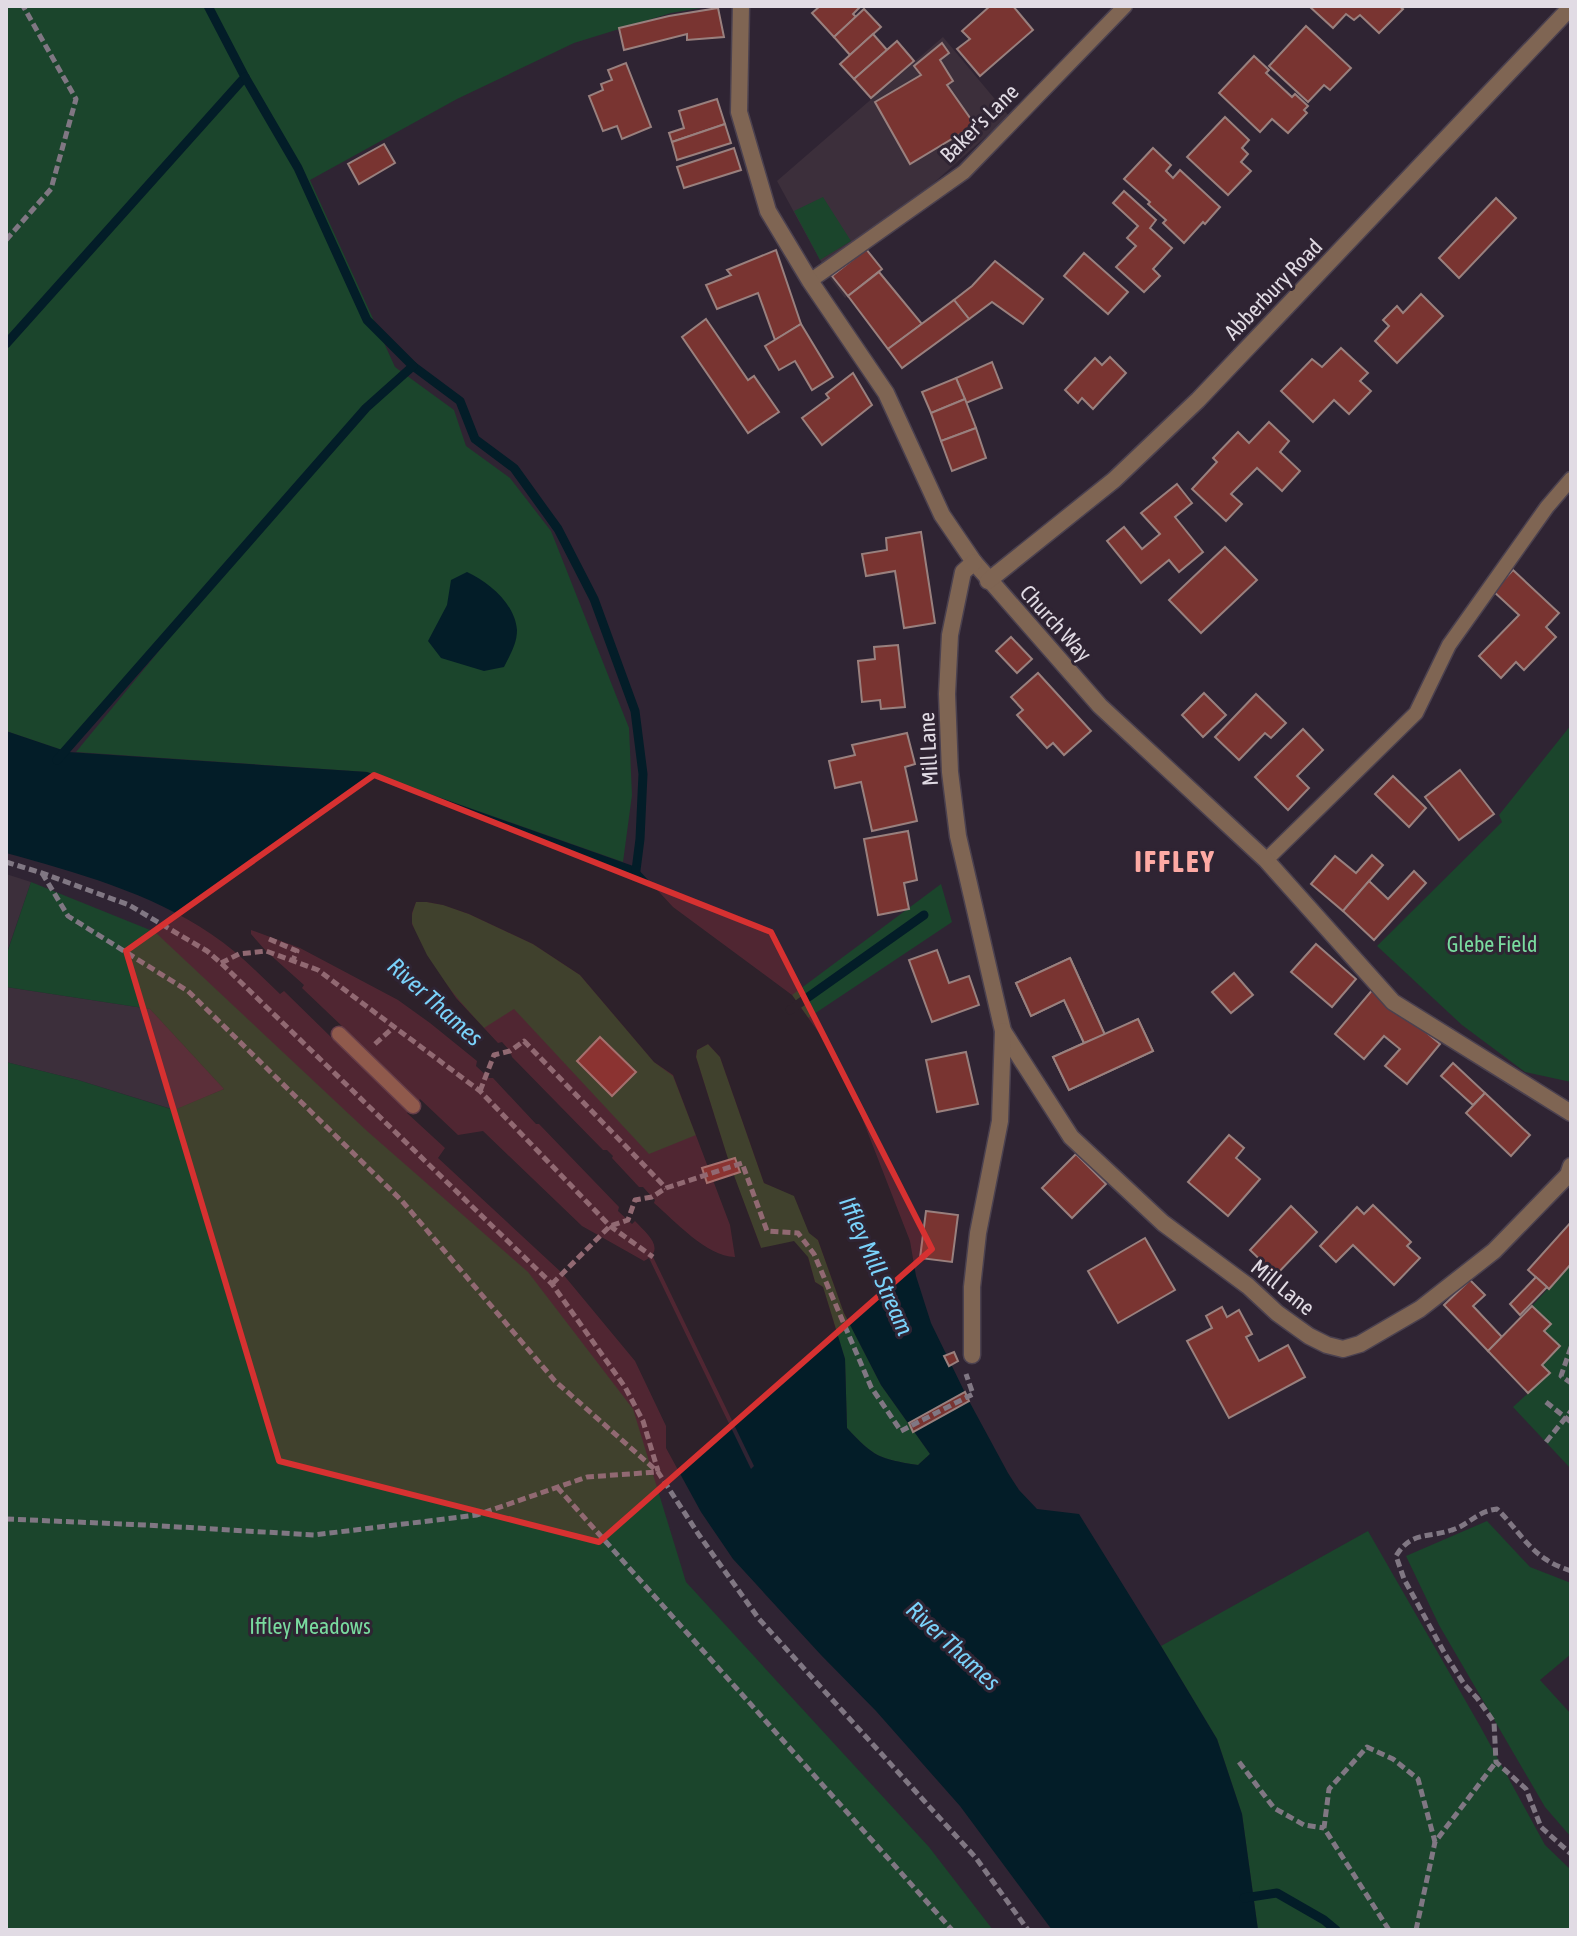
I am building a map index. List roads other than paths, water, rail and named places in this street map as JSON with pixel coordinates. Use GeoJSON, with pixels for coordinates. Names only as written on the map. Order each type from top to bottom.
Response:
{"type":"FeatureCollection","features":[{"type":"Feature","properties":{"kind":"street","name":"Church Way"},"geometry":{"type":"LineString","coordinates":[[741,6],[739,112],[768,211],[810,281],[886,393],[942,515],[988,581],[1100,706],[1266,860],[1393,1002],[1571,1113]]}},
{"type":"Feature","properties":{"kind":"street","name":"Abberbury Road"},"geometry":{"type":"LineString","coordinates":[[988,581],[1114,480],[1198,400],[1571,7]]}},
{"type":"Feature","properties":{"kind":"street","name":"Mill Lane"},"geometry":{"type":"LineString","coordinates":[[972,1355],[972,1287],[978,1233],[1000,1121],[1003,1031],[958,836],[950,772],[947,694],[950,635],[963,572],[974,562]]}},
{"type":"Feature","properties":{"kind":"street","name":"Mill Lane"},"geometry":{"type":"LineString","coordinates":[[1003,1031],[1071,1137],[1163,1223],[1248,1286],[1277,1313],[1309,1336],[1343,1349],[1360,1344],[1420,1309],[1494,1251],[1568,1175],[1571,1166]]}},
{"type":"Feature","properties":{"kind":"lane","name":"Baker's Lane"},"geometry":{"type":"LineString","coordinates":[[810,281],[964,172],[1125,6]]}},
{"type":"Feature","properties":{"kind":"lane"},"geometry":{"type":"LineString","coordinates":[[1266,860],[1416,713],[1449,645],[1547,507],[1571,479]]}},
{"type":"Feature","properties":{"kind":"lane"},"geometry":{"type":"LineString","coordinates":[[339,1034],[413,1106]]}},
{"type":"Feature","properties":{"kind":"water"},"geometry":{"type":"Polygon","coordinates":[[[467,572],[500,595],[515,620],[516,640],[504,667],[484,671],[441,658],[428,641],[447,605],[451,580],[467,572]]]}},
{"type":"Feature","properties":{"kind":"water"},"geometry":{"type":"Polygon","coordinates":[[[6,731],[68,752],[367,772],[636,867],[673,907],[792,995],[841,1064],[910,1241],[916,1276],[931,1323],[1008,1473],[1037,1509],[1079,1514],[1217,1739],[1242,1814],[1258,1930],[1052,1930],[960,1806],[876,1711],[733,1559],[701,1512],[666,1448],[666,1426],[635,1361],[562,1273],[438,1158],[445,1148],[407,1113],[420,1099],[458,1135],[483,1131],[582,1226],[644,1261],[651,1256],[654,1252],[653,1241],[645,1231],[618,1211],[619,1207],[539,1124],[493,1078],[476,1066],[477,1061],[398,1000],[300,948],[251,930],[266,951],[304,985],[302,988],[344,1028],[333,1039],[284,991],[280,994],[230,948],[188,920],[112,885],[6,853],[6,731]],[[416,902],[412,924],[427,955],[456,998],[498,1043],[502,1042],[512,1057],[603,1150],[613,1156],[639,1187],[643,1187],[655,1200],[654,1203],[702,1244],[713,1251],[735,1257],[730,1225],[673,1075],[654,1062],[580,975],[533,944],[469,914],[443,905],[416,902]],[[708,1044],[697,1050],[696,1057],[729,1162],[761,1248],[794,1241],[808,1257],[815,1282],[823,1287],[845,1359],[847,1428],[878,1455],[918,1465],[930,1454],[881,1385],[844,1313],[818,1240],[809,1233],[794,1196],[764,1183],[720,1057],[708,1044]]]}},
{"type":"Feature","properties":{"kind":"waterway"},"geometry":{"type":"LineString","coordinates":[[6,344],[245,77],[208,6]]}},
{"type":"Feature","properties":{"kind":"waterway"},"geometry":{"type":"LineString","coordinates":[[57,760],[366,408],[413,366],[367,320],[298,168],[245,77]]}},
{"type":"Feature","properties":{"kind":"waterway"},"geometry":{"type":"LineString","coordinates":[[413,366],[460,401],[475,439],[514,468],[558,529],[594,599],[635,711],[643,774],[635,878]]}},
{"type":"Feature","properties":{"kind":"waterway"},"geometry":{"type":"LineString","coordinates":[[790,1010],[924,915]]}},
{"type":"Feature","properties":{"kind":"waterway"},"geometry":{"type":"LineString","coordinates":[[1244,1898],[1277,1893],[1336,1930]]}},
{"type":"Feature","properties":{"kind":"district","name":"IFFLEY"},"geometry":{"type":"Point","coordinates":[1175,862]}},
{"type":"Feature","properties":{"kind":"park label","name":"Glebe Field"},"geometry":{"type":"Point","coordinates":[1492,944]}},
{"type":"Feature","properties":{"kind":"park label","name":"Iffley Meadows"},"geometry":{"type":"Point","coordinates":[310,1626]}},
{"type":"Feature","properties":{"kind":"water label","name":"River Thames"},"geometry":{"type":"Point","coordinates":[435,1002]}},
{"type":"Feature","properties":{"kind":"water label","name":"Iffley Mill Stream"},"geometry":{"type":"Point","coordinates":[876,1266]}},
{"type":"Feature","properties":{"kind":"water label","name":"River Thames"},"geometry":{"type":"Point","coordinates":[953,1646]}}]}
